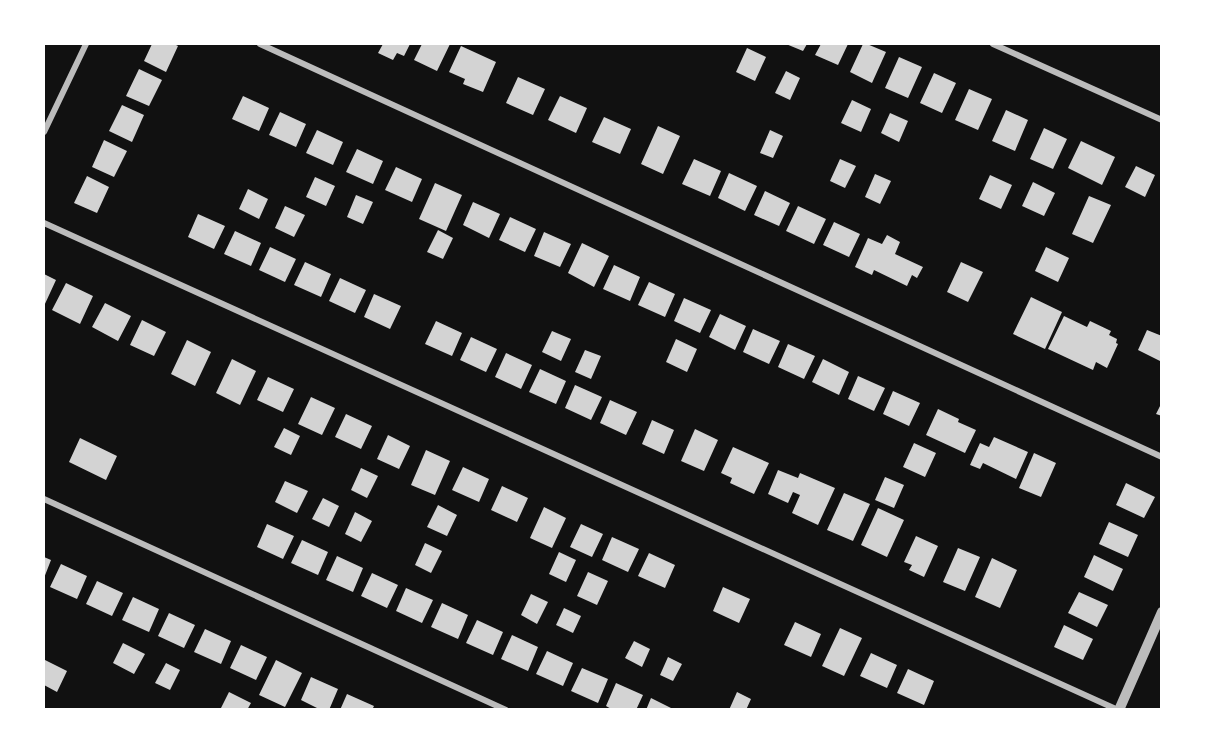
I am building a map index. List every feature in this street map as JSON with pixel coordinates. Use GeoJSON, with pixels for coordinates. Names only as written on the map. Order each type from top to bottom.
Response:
{"type":"FeatureCollection","features":[{"type":"Feature","properties":{"kind":"street"},"geometry":{"type":"LineString","coordinates":[[44,132],[86,44]]}},
{"type":"Feature","properties":{"kind":"street"},"geometry":{"type":"LineString","coordinates":[[260,44],[1161,457]]}},
{"type":"Feature","properties":{"kind":"street"},"geometry":{"type":"LineString","coordinates":[[993,44],[1161,120]]}},
{"type":"Feature","properties":{"kind":"street"},"geometry":{"type":"LineString","coordinates":[[44,223],[1119,710],[1161,612]]}},
{"type":"Feature","properties":{"kind":"street"},"geometry":{"type":"LineString","coordinates":[[44,499],[506,710]]}},
{"type":"Feature","properties":{"kind":"building"},"geometry":{"type":"Polygon","coordinates":[[[152,44],[178,46],[166,72],[144,61],[152,44]]]}},
{"type":"Feature","properties":{"kind":"building"},"geometry":{"type":"Polygon","coordinates":[[[383,44],[410,44],[404,56],[397,53],[393,60],[378,53],[383,44]]]}},
{"type":"Feature","properties":{"kind":"building"},"geometry":{"type":"Polygon","coordinates":[[[422,44],[450,44],[437,71],[414,60],[422,44]]]}},
{"type":"Feature","properties":{"kind":"building"},"geometry":{"type":"Polygon","coordinates":[[[786,44],[807,44],[803,51],[786,44]]]}},
{"type":"Feature","properties":{"kind":"building"},"geometry":{"type":"Polygon","coordinates":[[[821,44],[848,44],[838,65],[815,55],[821,44]]]}},
{"type":"Feature","properties":{"kind":"building"},"geometry":{"type":"Polygon","coordinates":[[[863,44],[886,52],[872,83],[850,72],[863,44]]]}},
{"type":"Feature","properties":{"kind":"building"},"geometry":{"type":"Polygon","coordinates":[[[461,46],[496,62],[483,92],[463,84],[465,79],[449,72],[461,46]]]}},
{"type":"Feature","properties":{"kind":"building"},"geometry":{"type":"Polygon","coordinates":[[[747,48],[766,57],[755,81],[736,72],[747,48]]]}},
{"type":"Feature","properties":{"kind":"building"},"geometry":{"type":"Polygon","coordinates":[[[899,57],[922,67],[908,98],[885,88],[899,57]]]}},
{"type":"Feature","properties":{"kind":"building"},"geometry":{"type":"Polygon","coordinates":[[[139,69],[162,80],[149,106],[126,96],[139,69]]]}},
{"type":"Feature","properties":{"kind":"building"},"geometry":{"type":"Polygon","coordinates":[[[786,71],[800,78],[790,100],[775,93],[786,71]]]}},
{"type":"Feature","properties":{"kind":"building"},"geometry":{"type":"Polygon","coordinates":[[[934,73],[956,83],[942,113],[920,103],[934,73]]]}},
{"type":"Feature","properties":{"kind":"building"},"geometry":{"type":"Polygon","coordinates":[[[518,77],[545,89],[533,115],[506,103],[518,77]]]}},
{"type":"Feature","properties":{"kind":"building"},"geometry":{"type":"Polygon","coordinates":[[[969,89],[992,99],[978,130],[955,120],[969,89]]]}},
{"type":"Feature","properties":{"kind":"building"},"geometry":{"type":"Polygon","coordinates":[[[243,96],[269,108],[259,131],[232,119],[243,96]]]}},
{"type":"Feature","properties":{"kind":"building"},"geometry":{"type":"Polygon","coordinates":[[[560,96],[587,108],[576,133],[548,120],[560,96]]]}},
{"type":"Feature","properties":{"kind":"building"},"geometry":{"type":"Polygon","coordinates":[[[852,100],[871,109],[861,132],[841,123],[852,100]]]}},
{"type":"Feature","properties":{"kind":"building"},"geometry":{"type":"Polygon","coordinates":[[[122,105],[144,115],[132,142],[109,131],[122,105]]]}},
{"type":"Feature","properties":{"kind":"building"},"geometry":{"type":"Polygon","coordinates":[[[1006,110],[1028,120],[1015,151],[992,141],[1006,110]]]}},
{"type":"Feature","properties":{"kind":"building"},"geometry":{"type":"Polygon","coordinates":[[[280,112],[306,124],[296,147],[269,135],[280,112]]]}},
{"type":"Feature","properties":{"kind":"building"},"geometry":{"type":"Polygon","coordinates":[[[890,113],[908,121],[899,142],[881,133],[890,113]]]}},
{"type":"Feature","properties":{"kind":"building"},"geometry":{"type":"Polygon","coordinates":[[[604,117],[631,129],[620,154],[592,142],[604,117]]]}},
{"type":"Feature","properties":{"kind":"building"},"geometry":{"type":"Polygon","coordinates":[[[658,126],[680,136],[663,174],[641,164],[658,126]]]}},
{"type":"Feature","properties":{"kind":"building"},"geometry":{"type":"Polygon","coordinates":[[[1044,128],[1067,139],[1053,169],[1030,159],[1044,128]]]}},
{"type":"Feature","properties":{"kind":"building"},"geometry":{"type":"Polygon","coordinates":[[[317,130],[343,142],[333,165],[306,153],[317,130]]]}},
{"type":"Feature","properties":{"kind":"building"},"geometry":{"type":"Polygon","coordinates":[[[770,130],[783,136],[773,158],[760,153],[770,130]]]}},
{"type":"Feature","properties":{"kind":"building"},"geometry":{"type":"Polygon","coordinates":[[[104,140],[127,151],[114,177],[92,167],[104,140]]]}},
{"type":"Feature","properties":{"kind":"building"},"geometry":{"type":"Polygon","coordinates":[[[1081,141],[1115,157],[1102,185],[1068,168],[1081,141]]]}},
{"type":"Feature","properties":{"kind":"building"},"geometry":{"type":"Polygon","coordinates":[[[357,149],[383,161],[373,184],[346,172],[357,149]]]}},
{"type":"Feature","properties":{"kind":"building"},"geometry":{"type":"Polygon","coordinates":[[[694,159],[721,171],[710,196],[682,184],[694,159]]]}},
{"type":"Feature","properties":{"kind":"building"},"geometry":{"type":"Polygon","coordinates":[[[840,159],[856,166],[845,188],[830,181],[840,159]]]}},
{"type":"Feature","properties":{"kind":"building"},"geometry":{"type":"Polygon","coordinates":[[[1136,166],[1155,175],[1145,197],[1125,187],[1136,166]]]}},
{"type":"Feature","properties":{"kind":"building"},"geometry":{"type":"Polygon","coordinates":[[[396,167],[422,179],[412,202],[385,190],[396,167]]]}},
{"type":"Feature","properties":{"kind":"building"},"geometry":{"type":"Polygon","coordinates":[[[729,173],[757,186],[745,211],[718,198],[729,173]]]}},
{"type":"Feature","properties":{"kind":"building"},"geometry":{"type":"Polygon","coordinates":[[[875,174],[891,181],[880,204],[865,197],[875,174]]]}},
{"type":"Feature","properties":{"kind":"building"},"geometry":{"type":"Polygon","coordinates":[[[990,175],[1012,185],[1001,209],[979,199],[990,175]]]}},
{"type":"Feature","properties":{"kind":"building"},"geometry":{"type":"Polygon","coordinates":[[[87,176],[109,187],[97,213],[74,203],[87,176]]]}},
{"type":"Feature","properties":{"kind":"building"},"geometry":{"type":"Polygon","coordinates":[[[315,177],[335,186],[326,206],[306,197],[315,177]]]}},
{"type":"Feature","properties":{"kind":"building"},"geometry":{"type":"Polygon","coordinates":[[[1033,182],[1055,193],[1044,216],[1022,206],[1033,182]]]}},
{"type":"Feature","properties":{"kind":"building"},"geometry":{"type":"Polygon","coordinates":[[[435,183],[462,195],[446,231],[419,219],[435,183]]]}},
{"type":"Feature","properties":{"kind":"building"},"geometry":{"type":"Polygon","coordinates":[[[248,189],[268,199],[259,219],[239,209],[248,189]]]}},
{"type":"Feature","properties":{"kind":"building"},"geometry":{"type":"Polygon","coordinates":[[[765,191],[790,203],[779,226],[754,215],[765,191]]]}},
{"type":"Feature","properties":{"kind":"building"},"geometry":{"type":"Polygon","coordinates":[[[356,195],[373,202],[363,224],[347,217],[356,195]]]}},
{"type":"Feature","properties":{"kind":"building"},"geometry":{"type":"Polygon","coordinates":[[[1089,196],[1111,205],[1093,243],[1072,234],[1089,196]]]}},
{"type":"Feature","properties":{"kind":"building"},"geometry":{"type":"Polygon","coordinates":[[[473,202],[500,214],[489,238],[463,225],[473,202]]]}},
{"type":"Feature","properties":{"kind":"building"},"geometry":{"type":"Polygon","coordinates":[[[285,206],[305,215],[294,237],[275,228],[285,206]]]}},
{"type":"Feature","properties":{"kind":"building"},"geometry":{"type":"Polygon","coordinates":[[[798,206],[826,219],[814,244],[786,231],[798,206]]]}},
{"type":"Feature","properties":{"kind":"building"},"geometry":{"type":"Polygon","coordinates":[[[198,214],[225,226],[214,249],[188,237],[198,214]]]}},
{"type":"Feature","properties":{"kind":"building"},"geometry":{"type":"Polygon","coordinates":[[[510,217],[536,229],[525,252],[499,240],[510,217]]]}},
{"type":"Feature","properties":{"kind":"building"},"geometry":{"type":"Polygon","coordinates":[[[834,222],[860,234],[849,257],[823,245],[834,222]]]}},
{"type":"Feature","properties":{"kind":"building"},"geometry":{"type":"Polygon","coordinates":[[[438,230],[453,238],[443,259],[427,252],[438,230]]]}},
{"type":"Feature","properties":{"kind":"building"},"geometry":{"type":"Polygon","coordinates":[[[235,231],[261,243],[251,266],[224,254],[235,231]]]}},
{"type":"Feature","properties":{"kind":"building"},"geometry":{"type":"Polygon","coordinates":[[[544,232],[571,244],[560,267],[534,256],[544,232]]]}},
{"type":"Feature","properties":{"kind":"building"},"geometry":{"type":"Polygon","coordinates":[[[887,235],[900,242],[895,254],[923,267],[917,278],[912,275],[907,286],[874,270],[872,275],[855,267],[868,238],[882,244],[887,235]]]}},
{"type":"Feature","properties":{"kind":"building"},"geometry":{"type":"Polygon","coordinates":[[[582,243],[609,256],[594,287],[568,273],[582,243]]]}},
{"type":"Feature","properties":{"kind":"building"},"geometry":{"type":"Polygon","coordinates":[[[270,247],[296,259],[285,282],[259,270],[270,247]]]}},
{"type":"Feature","properties":{"kind":"building"},"geometry":{"type":"Polygon","coordinates":[[[1046,247],[1069,258],[1058,282],[1035,271],[1046,247]]]}},
{"type":"Feature","properties":{"kind":"building"},"geometry":{"type":"Polygon","coordinates":[[[305,262],[331,274],[321,297],[294,285],[305,262]]]}},
{"type":"Feature","properties":{"kind":"building"},"geometry":{"type":"Polygon","coordinates":[[[961,262],[983,272],[968,302],[947,292],[961,262]]]}},
{"type":"Feature","properties":{"kind":"building"},"geometry":{"type":"Polygon","coordinates":[[[614,265],[640,277],[630,301],[603,289],[614,265]]]}},
{"type":"Feature","properties":{"kind":"building"},"geometry":{"type":"Polygon","coordinates":[[[44,274],[56,280],[44,306],[44,274]]]}},
{"type":"Feature","properties":{"kind":"building"},"geometry":{"type":"Polygon","coordinates":[[[340,278],[366,290],[355,313],[329,301],[340,278]]]}},
{"type":"Feature","properties":{"kind":"building"},"geometry":{"type":"Polygon","coordinates":[[[649,282],[675,294],[665,317],[638,305],[649,282]]]}},
{"type":"Feature","properties":{"kind":"building"},"geometry":{"type":"Polygon","coordinates":[[[66,283],[93,296],[80,324],[52,310],[66,283]]]}},
{"type":"Feature","properties":{"kind":"building"},"geometry":{"type":"Polygon","coordinates":[[[374,294],[401,306],[390,329],[364,317],[374,294]]]}},
{"type":"Feature","properties":{"kind":"building"},"geometry":{"type":"Polygon","coordinates":[[[1031,297],[1062,312],[1045,349],[1013,334],[1031,297]]]}},
{"type":"Feature","properties":{"kind":"building"},"geometry":{"type":"Polygon","coordinates":[[[684,298],[711,310],[700,333],[674,321],[684,298]]]}},
{"type":"Feature","properties":{"kind":"building"},"geometry":{"type":"Polygon","coordinates":[[[105,303],[131,316],[118,341],[92,327],[105,303]]]}},
{"type":"Feature","properties":{"kind":"building"},"geometry":{"type":"Polygon","coordinates":[[[720,314],[746,326],[735,350],[709,337],[720,314]]]}},
{"type":"Feature","properties":{"kind":"building"},"geometry":{"type":"Polygon","coordinates":[[[1064,316],[1087,327],[1090,321],[1111,331],[1109,335],[1117,339],[1118,344],[1107,368],[1096,362],[1093,370],[1048,349],[1064,316]]]}},
{"type":"Feature","properties":{"kind":"building"},"geometry":{"type":"Polygon","coordinates":[[[142,320],[166,332],[154,356],[130,345],[142,320]]]}},
{"type":"Feature","properties":{"kind":"building"},"geometry":{"type":"Polygon","coordinates":[[[436,321],[462,333],[452,356],[425,344],[436,321]]]}},
{"type":"Feature","properties":{"kind":"building"},"geometry":{"type":"Polygon","coordinates":[[[753,329],[780,341],[769,364],[743,352],[753,329]]]}},
{"type":"Feature","properties":{"kind":"building"},"geometry":{"type":"Polygon","coordinates":[[[1147,330],[1162,336],[1160,361],[1138,350],[1147,330]]]}},
{"type":"Feature","properties":{"kind":"building"},"geometry":{"type":"Polygon","coordinates":[[[552,331],[571,339],[561,361],[542,352],[552,331]]]}},
{"type":"Feature","properties":{"kind":"building"},"geometry":{"type":"Polygon","coordinates":[[[471,337],[497,349],[486,372],[460,360],[471,337]]]}},
{"type":"Feature","properties":{"kind":"building"},"geometry":{"type":"Polygon","coordinates":[[[676,339],[697,349],[687,372],[666,362],[676,339]]]}},
{"type":"Feature","properties":{"kind":"building"},"geometry":{"type":"Polygon","coordinates":[[[187,340],[211,352],[195,386],[171,374],[187,340]]]}},
{"type":"Feature","properties":{"kind":"building"},"geometry":{"type":"Polygon","coordinates":[[[788,344],[815,356],[804,379],[778,367],[788,344]]]}},
{"type":"Feature","properties":{"kind":"building"},"geometry":{"type":"Polygon","coordinates":[[[585,350],[601,356],[591,379],[575,372],[585,350]]]}},
{"type":"Feature","properties":{"kind":"building"},"geometry":{"type":"Polygon","coordinates":[[[506,353],[532,365],[521,389],[495,377],[506,353]]]}},
{"type":"Feature","properties":{"kind":"building"},"geometry":{"type":"Polygon","coordinates":[[[232,359],[256,371],[240,405],[216,393],[232,359]]]}},
{"type":"Feature","properties":{"kind":"building"},"geometry":{"type":"Polygon","coordinates":[[[823,359],[849,372],[839,395],[812,382],[823,359]]]}},
{"type":"Feature","properties":{"kind":"building"},"geometry":{"type":"Polygon","coordinates":[[[540,369],[566,381],[556,404],[529,392],[540,369]]]}},
{"type":"Feature","properties":{"kind":"building"},"geometry":{"type":"Polygon","coordinates":[[[858,376],[885,388],[874,411],[848,399],[858,376]]]}},
{"type":"Feature","properties":{"kind":"building"},"geometry":{"type":"Polygon","coordinates":[[[268,377],[294,389],[283,412],[257,400],[268,377]]]}},
{"type":"Feature","properties":{"kind":"building"},"geometry":{"type":"Polygon","coordinates":[[[575,385],[602,397],[591,420],[565,408],[575,385]]]}},
{"type":"Feature","properties":{"kind":"building"},"geometry":{"type":"Polygon","coordinates":[[[893,391],[920,403],[909,426],[883,414],[893,391]]]}},
{"type":"Feature","properties":{"kind":"building"},"geometry":{"type":"Polygon","coordinates":[[[311,397],[335,408],[322,435],[298,424],[311,397]]]}},
{"type":"Feature","properties":{"kind":"building"},"geometry":{"type":"Polygon","coordinates":[[[610,400],[637,412],[626,435],[600,423],[610,400]]]}},
{"type":"Feature","properties":{"kind":"building"},"geometry":{"type":"Polygon","coordinates":[[[1162,402],[1162,416],[1156,414],[1162,402]]]}},
{"type":"Feature","properties":{"kind":"building"},"geometry":{"type":"Polygon","coordinates":[[[938,409],[976,430],[965,453],[926,435],[938,409]]]}},
{"type":"Feature","properties":{"kind":"building"},"geometry":{"type":"Polygon","coordinates":[[[346,414],[372,426],[361,449],[335,437],[346,414]]]}},
{"type":"Feature","properties":{"kind":"building"},"geometry":{"type":"Polygon","coordinates":[[[652,420],[674,430],[664,454],[642,444],[652,420]]]}},
{"type":"Feature","properties":{"kind":"building"},"geometry":{"type":"Polygon","coordinates":[[[284,428],[300,436],[291,455],[274,447],[284,428]]]}},
{"type":"Feature","properties":{"kind":"building"},"geometry":{"type":"Polygon","coordinates":[[[695,429],[718,440],[704,471],[681,461],[695,429]]]}},
{"type":"Feature","properties":{"kind":"building"},"geometry":{"type":"Polygon","coordinates":[[[388,435],[410,446],[399,469],[377,459],[388,435]]]}},
{"type":"Feature","properties":{"kind":"building"},"geometry":{"type":"Polygon","coordinates":[[[994,437],[1028,452],[1016,479],[983,463],[980,469],[970,465],[980,443],[989,447],[994,437]]]}},
{"type":"Feature","properties":{"kind":"building"},"geometry":{"type":"Polygon","coordinates":[[[80,438],[117,456],[106,480],[69,462],[80,438]]]}},
{"type":"Feature","properties":{"kind":"building"},"geometry":{"type":"Polygon","coordinates":[[[914,443],[936,453],[925,477],[903,467],[914,443]]]}},
{"type":"Feature","properties":{"kind":"building"},"geometry":{"type":"Polygon","coordinates":[[[733,447],[769,463],[754,494],[730,483],[732,478],[721,473],[733,447]]]}},
{"type":"Feature","properties":{"kind":"building"},"geometry":{"type":"Polygon","coordinates":[[[426,450],[450,461],[435,495],[411,485],[426,450]]]}},
{"type":"Feature","properties":{"kind":"building"},"geometry":{"type":"Polygon","coordinates":[[[1034,453],[1056,463],[1041,497],[1019,488],[1034,453]]]}},
{"type":"Feature","properties":{"kind":"building"},"geometry":{"type":"Polygon","coordinates":[[[463,467],[489,479],[479,502],[452,490],[463,467]]]}},
{"type":"Feature","properties":{"kind":"building"},"geometry":{"type":"Polygon","coordinates":[[[361,468],[378,476],[367,498],[351,490],[361,468]]]}},
{"type":"Feature","properties":{"kind":"building"},"geometry":{"type":"Polygon","coordinates":[[[778,470],[798,478],[800,473],[835,488],[818,525],[792,513],[800,495],[793,492],[788,503],[768,494],[778,470]]]}},
{"type":"Feature","properties":{"kind":"building"},"geometry":{"type":"Polygon","coordinates":[[[885,477],[904,485],[894,508],[875,500],[885,477]]]}},
{"type":"Feature","properties":{"kind":"building"},"geometry":{"type":"Polygon","coordinates":[[[285,481],[308,491],[297,513],[275,502],[285,481]]]}},
{"type":"Feature","properties":{"kind":"building"},"geometry":{"type":"Polygon","coordinates":[[[1126,483],[1155,497],[1144,518],[1116,505],[1126,483]]]}},
{"type":"Feature","properties":{"kind":"building"},"geometry":{"type":"Polygon","coordinates":[[[502,486],[528,498],[517,522],[491,510],[502,486]]]}},
{"type":"Feature","properties":{"kind":"building"},"geometry":{"type":"Polygon","coordinates":[[[844,493],[870,504],[853,541],[827,530],[844,493]]]}},
{"type":"Feature","properties":{"kind":"building"},"geometry":{"type":"Polygon","coordinates":[[[323,498],[339,506],[329,527],[312,519],[323,498]]]}},
{"type":"Feature","properties":{"kind":"building"},"geometry":{"type":"Polygon","coordinates":[[[438,505],[457,515],[447,536],[427,527],[438,505]]]}},
{"type":"Feature","properties":{"kind":"building"},"geometry":{"type":"Polygon","coordinates":[[[544,507],[566,518],[552,548],[530,538],[544,507]]]}},
{"type":"Feature","properties":{"kind":"building"},"geometry":{"type":"Polygon","coordinates":[[[878,508],[904,520],[887,557],[861,545],[878,508]]]}},
{"type":"Feature","properties":{"kind":"building"},"geometry":{"type":"Polygon","coordinates":[[[355,512],[372,521],[361,542],[345,534],[355,512]]]}},
{"type":"Feature","properties":{"kind":"building"},"geometry":{"type":"Polygon","coordinates":[[[1109,522],[1138,535],[1128,557],[1099,544],[1109,522]]]}},
{"type":"Feature","properties":{"kind":"building"},"geometry":{"type":"Polygon","coordinates":[[[267,524],[294,536],[283,559],[257,547],[267,524]]]}},
{"type":"Feature","properties":{"kind":"building"},"geometry":{"type":"Polygon","coordinates":[[[581,524],[603,534],[592,557],[570,547],[581,524]]]}},
{"type":"Feature","properties":{"kind":"building"},"geometry":{"type":"Polygon","coordinates":[[[916,536],[938,546],[924,577],[909,570],[912,565],[904,562],[916,536]]]}},
{"type":"Feature","properties":{"kind":"building"},"geometry":{"type":"Polygon","coordinates":[[[612,537],[639,549],[628,572],[602,560],[612,537]]]}},
{"type":"Feature","properties":{"kind":"building"},"geometry":{"type":"Polygon","coordinates":[[[302,540],[328,552],[318,575],[291,563],[302,540]]]}},
{"type":"Feature","properties":{"kind":"building"},"geometry":{"type":"Polygon","coordinates":[[[425,543],[442,551],[431,573],[415,565],[425,543]]]}},
{"type":"Feature","properties":{"kind":"building"},"geometry":{"type":"Polygon","coordinates":[[[958,548],[980,557],[965,591],[943,582],[958,548]]]}},
{"type":"Feature","properties":{"kind":"building"},"geometry":{"type":"Polygon","coordinates":[[[559,552],[576,560],[566,582],[549,574],[559,552]]]}},
{"type":"Feature","properties":{"kind":"building"},"geometry":{"type":"Polygon","coordinates":[[[649,553],[675,565],[665,588],[638,576],[649,553]]]}},
{"type":"Feature","properties":{"kind":"building"},"geometry":{"type":"Polygon","coordinates":[[[1094,555],[1123,569],[1113,591],[1084,577],[1094,555]]]}},
{"type":"Feature","properties":{"kind":"building"},"geometry":{"type":"Polygon","coordinates":[[[337,556],[363,568],[353,592],[326,580],[337,556]]]}},
{"type":"Feature","properties":{"kind":"building"},"geometry":{"type":"Polygon","coordinates":[[[44,557],[51,560],[44,578],[44,557]]]}},
{"type":"Feature","properties":{"kind":"building"},"geometry":{"type":"Polygon","coordinates":[[[992,558],[1017,570],[1000,608],[975,597],[992,558]]]}},
{"type":"Feature","properties":{"kind":"building"},"geometry":{"type":"Polygon","coordinates":[[[61,564],[87,576],[77,599],[50,587],[61,564]]]}},
{"type":"Feature","properties":{"kind":"building"},"geometry":{"type":"Polygon","coordinates":[[[588,572],[608,581],[597,605],[577,596],[588,572]]]}},
{"type":"Feature","properties":{"kind":"building"},"geometry":{"type":"Polygon","coordinates":[[[372,573],[398,585],[387,608],[361,596],[372,573]]]}},
{"type":"Feature","properties":{"kind":"building"},"geometry":{"type":"Polygon","coordinates":[[[97,581],[123,593],[112,616],[86,604],[97,581]]]}},
{"type":"Feature","properties":{"kind":"building"},"geometry":{"type":"Polygon","coordinates":[[[723,587],[750,599],[739,623],[713,611],[723,587]]]}},
{"type":"Feature","properties":{"kind":"building"},"geometry":{"type":"Polygon","coordinates":[[[406,588],[433,600],[422,623],[396,611],[406,588]]]}},
{"type":"Feature","properties":{"kind":"building"},"geometry":{"type":"Polygon","coordinates":[[[1079,592],[1108,605],[1097,627],[1068,613],[1079,592]]]}},
{"type":"Feature","properties":{"kind":"building"},"geometry":{"type":"Polygon","coordinates":[[[531,594],[548,602],[537,624],[521,615],[531,594]]]}},
{"type":"Feature","properties":{"kind":"building"},"geometry":{"type":"Polygon","coordinates":[[[133,597],[159,609],[149,632],[122,620],[133,597]]]}},
{"type":"Feature","properties":{"kind":"building"},"geometry":{"type":"Polygon","coordinates":[[[442,603],[468,615],[458,639],[431,627],[442,603]]]}},
{"type":"Feature","properties":{"kind":"building"},"geometry":{"type":"Polygon","coordinates":[[[564,608],[581,616],[573,633],[556,625],[564,608]]]}},
{"type":"Feature","properties":{"kind":"building"},"geometry":{"type":"Polygon","coordinates":[[[169,613],[195,625],[184,648],[158,636],[169,613]]]}},
{"type":"Feature","properties":{"kind":"building"},"geometry":{"type":"Polygon","coordinates":[[[477,620],[503,632],[493,655],[466,643],[477,620]]]}},
{"type":"Feature","properties":{"kind":"building"},"geometry":{"type":"Polygon","coordinates":[[[795,622],[821,634],[811,657],[784,645],[795,622]]]}},
{"type":"Feature","properties":{"kind":"building"},"geometry":{"type":"Polygon","coordinates":[[[1064,625],[1093,639],[1083,660],[1054,647],[1064,625]]]}},
{"type":"Feature","properties":{"kind":"building"},"geometry":{"type":"Polygon","coordinates":[[[840,628],[862,638],[844,676],[822,666],[840,628]]]}},
{"type":"Feature","properties":{"kind":"building"},"geometry":{"type":"Polygon","coordinates":[[[205,629],[231,641],[221,664],[194,652],[205,629]]]}},
{"type":"Feature","properties":{"kind":"building"},"geometry":{"type":"Polygon","coordinates":[[[512,635],[538,647],[528,671],[501,659],[512,635]]]}},
{"type":"Feature","properties":{"kind":"building"},"geometry":{"type":"Polygon","coordinates":[[[634,641],[650,649],[642,667],[625,658],[634,641]]]}},
{"type":"Feature","properties":{"kind":"building"},"geometry":{"type":"Polygon","coordinates":[[[123,643],[145,654],[134,674],[113,663],[123,643]]]}},
{"type":"Feature","properties":{"kind":"building"},"geometry":{"type":"Polygon","coordinates":[[[241,645],[267,657],[256,680],[230,668],[241,645]]]}},
{"type":"Feature","properties":{"kind":"building"},"geometry":{"type":"Polygon","coordinates":[[[547,651],[573,663],[563,686],[536,674],[547,651]]]}},
{"type":"Feature","properties":{"kind":"building"},"geometry":{"type":"Polygon","coordinates":[[[871,653],[897,665],[887,688],[860,676],[871,653]]]}},
{"type":"Feature","properties":{"kind":"building"},"geometry":{"type":"Polygon","coordinates":[[[668,657],[682,664],[673,681],[660,675],[668,657]]]}},
{"type":"Feature","properties":{"kind":"building"},"geometry":{"type":"Polygon","coordinates":[[[45,660],[67,671],[57,692],[44,685],[45,660]]]}},
{"type":"Feature","properties":{"kind":"building"},"geometry":{"type":"Polygon","coordinates":[[[276,660],[302,673],[285,707],[259,695],[276,660]]]}},
{"type":"Feature","properties":{"kind":"building"},"geometry":{"type":"Polygon","coordinates":[[[166,663],[180,670],[170,690],[155,683],[166,663]]]}},
{"type":"Feature","properties":{"kind":"building"},"geometry":{"type":"Polygon","coordinates":[[[582,668],[608,679],[598,703],[571,691],[582,668]]]}},
{"type":"Feature","properties":{"kind":"building"},"geometry":{"type":"Polygon","coordinates":[[[908,669],[934,681],[924,705],[897,693],[908,669]]]}},
{"type":"Feature","properties":{"kind":"building"},"geometry":{"type":"Polygon","coordinates":[[[311,677],[338,689],[329,710],[321,710],[301,700],[311,677]]]}},
{"type":"Feature","properties":{"kind":"building"},"geometry":{"type":"Polygon","coordinates":[[[616,683],[643,695],[636,710],[613,710],[606,706],[616,683]]]}},
{"type":"Feature","properties":{"kind":"building"},"geometry":{"type":"Polygon","coordinates":[[[229,692],[251,703],[247,710],[220,710],[229,692]]]}},
{"type":"Feature","properties":{"kind":"building"},"geometry":{"type":"Polygon","coordinates":[[[737,692],[751,699],[746,710],[729,710],[737,692]]]}},
{"type":"Feature","properties":{"kind":"building"},"geometry":{"type":"Polygon","coordinates":[[[347,694],[374,706],[372,710],[340,710],[347,694]]]}},
{"type":"Feature","properties":{"kind":"building"},"geometry":{"type":"Polygon","coordinates":[[[651,698],[675,710],[646,710],[651,698]]]}}]}
